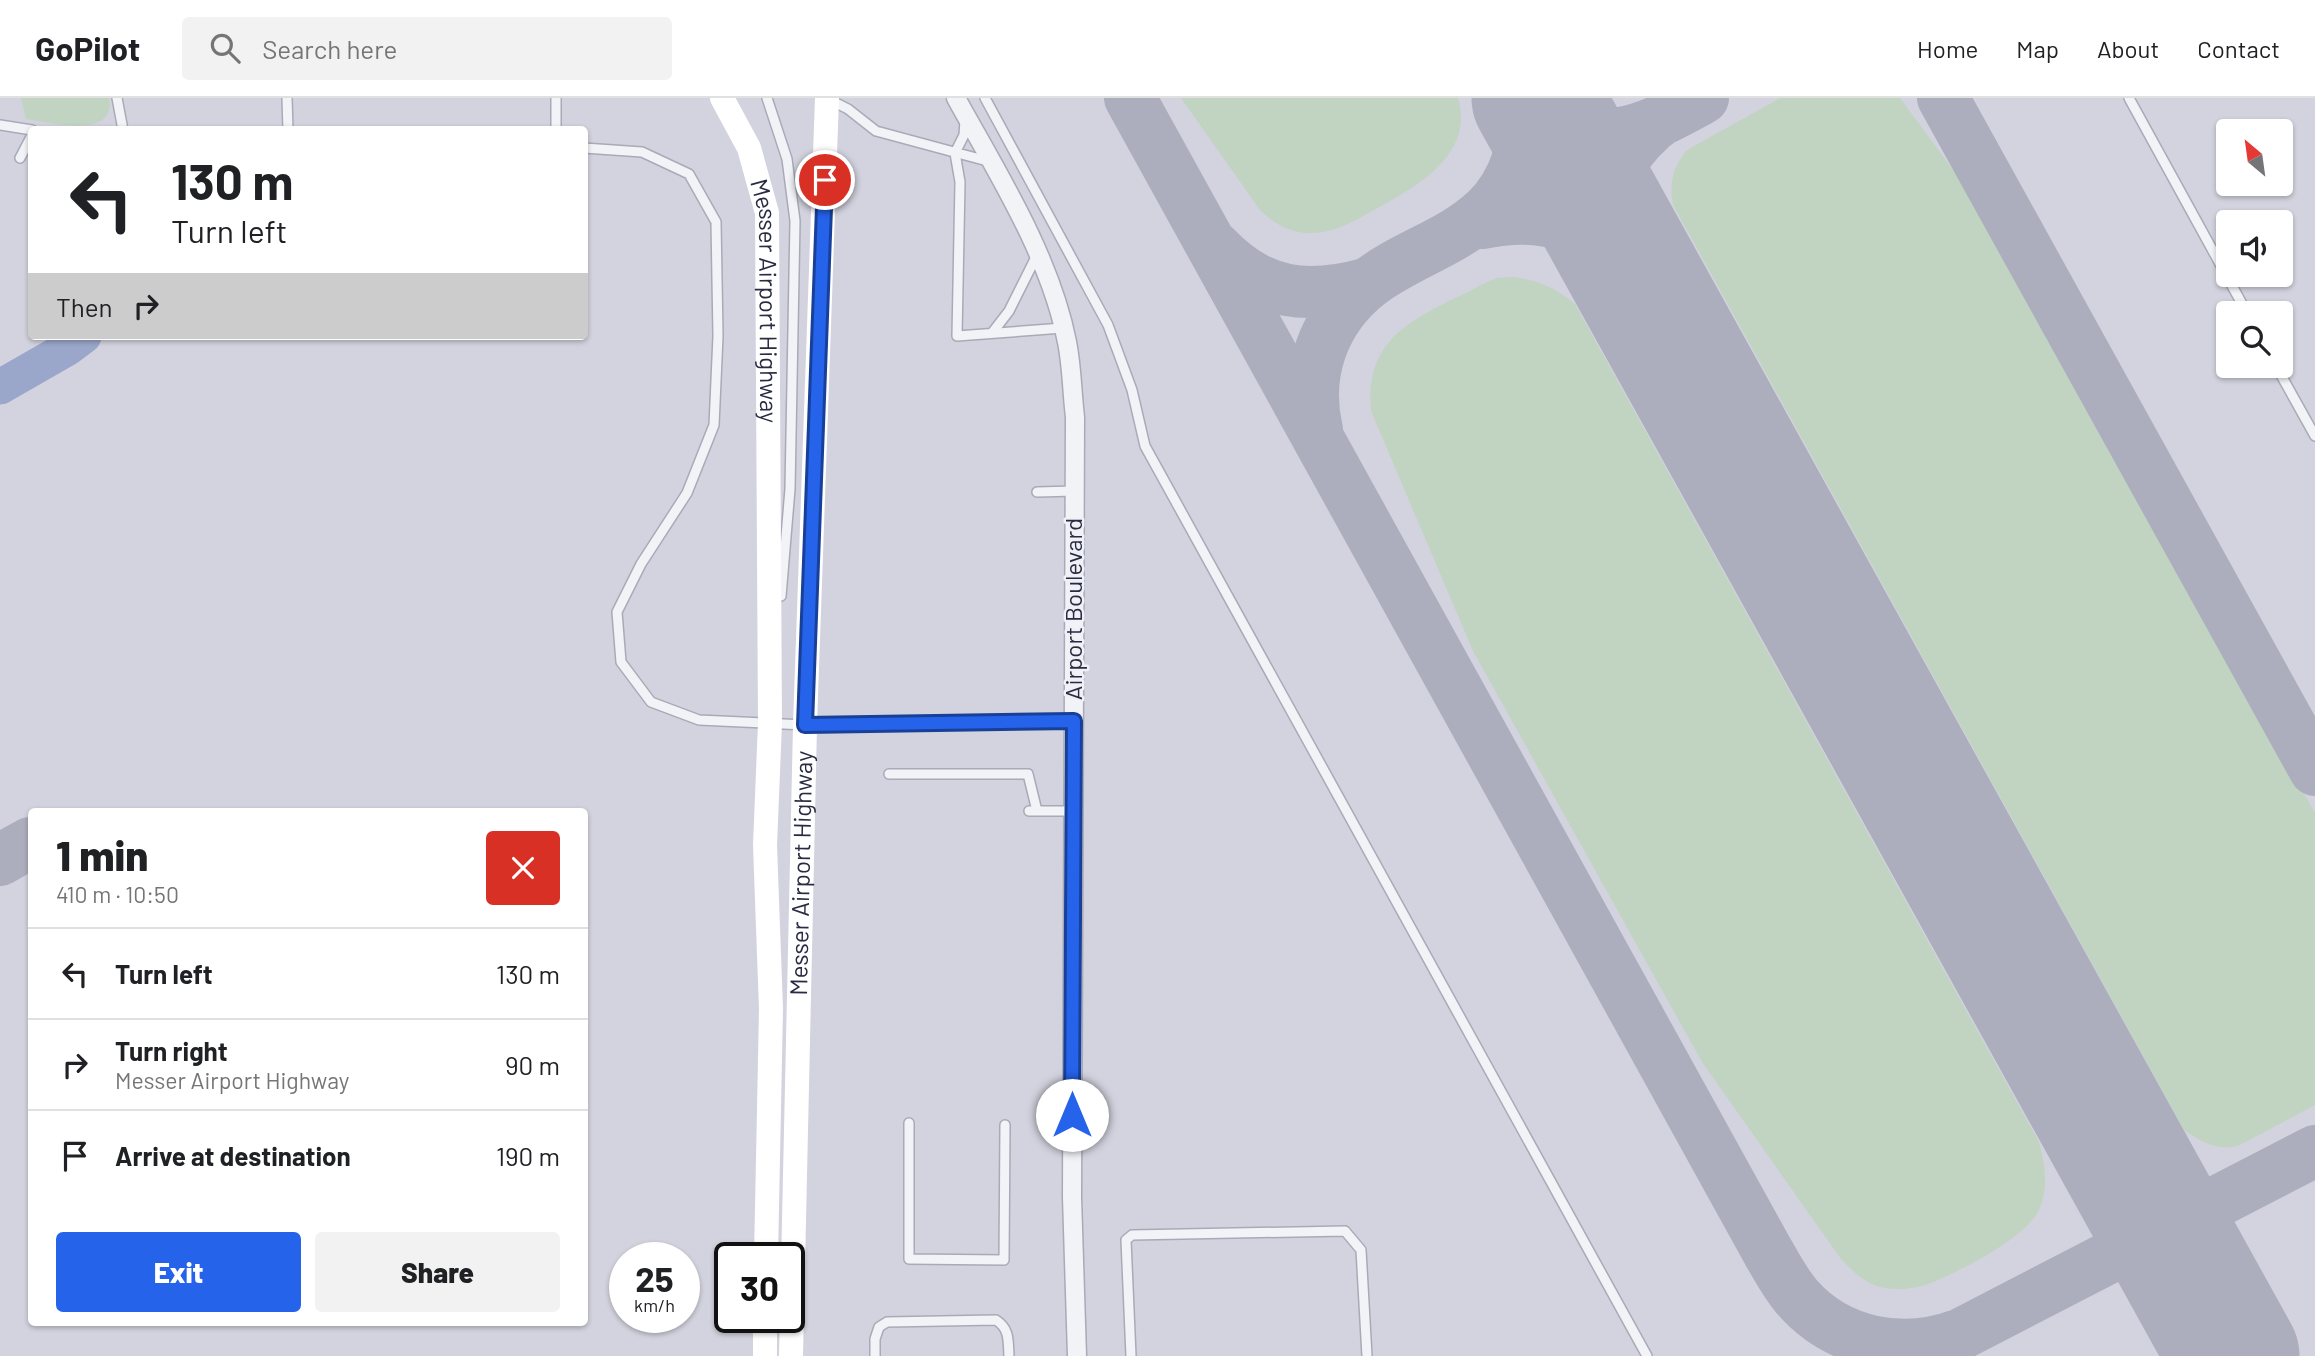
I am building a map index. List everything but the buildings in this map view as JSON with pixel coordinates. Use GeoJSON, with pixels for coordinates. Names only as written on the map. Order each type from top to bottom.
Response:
{"type":"FeatureCollection","features":[{"type":"Feature","properties":{"kind":"main road","name":"Messer Airport Highway"},"geometry":{"type":"LineString","coordinates":[[722,98],[749,148],[767,213],[770,723],[765,845],[771,1009],[766,1242]]}},
{"type":"Feature","properties":{"kind":"main road","name":"Messer Airport Highway"},"geometry":{"type":"LineString","coordinates":[[791,1356],[805,725],[827,98]]}},
{"type":"Feature","properties":{"kind":"main road"},"geometry":{"type":"LineString","coordinates":[[765,1333],[765,1356]]}},
{"type":"Feature","properties":{"kind":"street","name":"Airport Boulevard"},"geometry":{"type":"LineString","coordinates":[[956,98],[1027,230],[1037,255],[1067,343],[1075,417],[1072,1197],[1077,1356]]}},
{"type":"Feature","properties":{"kind":"lane"},"geometry":{"type":"LineString","coordinates":[[117,98],[122,126]]}},
{"type":"Feature","properties":{"kind":"lane"},"geometry":{"type":"LineString","coordinates":[[287,98],[288,126]]}},
{"type":"Feature","properties":{"kind":"lane"},"geometry":{"type":"LineString","coordinates":[[556,98],[556,126]]}},
{"type":"Feature","properties":{"kind":"lane","name":"Messer Airport Highway"},"geometry":{"type":"LineString","coordinates":[[767,98],[788,159],[795,221],[790,489],[770,723]]}},
{"type":"Feature","properties":{"kind":"lane"},"geometry":{"type":"LineString","coordinates":[[827,98],[848,109],[876,131],[992,163]]}},
{"type":"Feature","properties":{"kind":"lane"},"geometry":{"type":"LineString","coordinates":[[985,98],[1108,325],[1132,390],[1145,446],[1647,1356]]}},
{"type":"Feature","properties":{"kind":"lane"},"geometry":{"type":"LineString","coordinates":[[2129,98],[2240,301]]}},
{"type":"Feature","properties":{"kind":"lane"},"geometry":{"type":"LineString","coordinates":[[965,114],[964,135],[956,153],[960,182],[957,336],[1063,328]]}},
{"type":"Feature","properties":{"kind":"lane"},"geometry":{"type":"LineString","coordinates":[[0,125],[28,131]]}},
{"type":"Feature","properties":{"kind":"lane"},"geometry":{"type":"LineString","coordinates":[[20,158],[28,141]]}},
{"type":"Feature","properties":{"kind":"lane"},"geometry":{"type":"LineString","coordinates":[[588,148],[642,152],[689,174],[716,222],[718,335],[714,425],[687,493],[641,564],[617,612],[621,662],[651,702],[699,720],[805,725],[1074,721]]}},
{"type":"Feature","properties":{"kind":"lane"},"geometry":{"type":"LineString","coordinates":[[992,333],[1009,311],[1037,255]]}},
{"type":"Feature","properties":{"kind":"lane"},"geometry":{"type":"LineString","coordinates":[[2283,378],[2315,436]]}},
{"type":"Feature","properties":{"kind":"lane"},"geometry":{"type":"LineString","coordinates":[[1037,492],[1074,491]]}},
{"type":"Feature","properties":{"kind":"lane"},"geometry":{"type":"LineString","coordinates":[[889,774],[1028,774],[1033,811],[1074,811]]}},
{"type":"Feature","properties":{"kind":"lane"},"geometry":{"type":"LineString","coordinates":[[909,1123],[909,1259],[1004,1260],[1005,1125]]}},
{"type":"Feature","properties":{"kind":"lane"},"geometry":{"type":"LineString","coordinates":[[1131,1356],[1126,1240],[1132,1235],[1345,1231],[1361,1250],[1367,1356]]}},
{"type":"Feature","properties":{"kind":"lane"},"geometry":{"type":"LineString","coordinates":[[875,1356],[875,1339],[879,1327],[887,1322],[996,1320],[1004,1325],[1008,1335],[1009,1356]]}},
{"type":"Feature","properties":{"kind":"shaded area"},"geometry":{"type":"Polygon","coordinates":[[[0,98],[2315,98],[2315,1356],[0,1356],[0,98]]]}},
{"type":"Feature","properties":{"kind":"green space"},"geometry":{"type":"Polygon","coordinates":[[[21,98],[109,98],[109,111],[103,119],[92,124],[50,123],[26,119],[21,98]]]}},
{"type":"Feature","properties":{"kind":"green space"},"geometry":{"type":"Polygon","coordinates":[[[1181,98],[1458,98],[1461,119],[1458,137],[1449,153],[1437,168],[1406,192],[1344,226],[1328,231],[1304,233],[1284,227],[1260,210],[1181,98]]]}},
{"type":"Feature","properties":{"kind":"green space"},"geometry":{"type":"Polygon","coordinates":[[[1780,98],[1900,98],[1973,197],[2315,813],[2315,1105],[2240,1145],[2217,1146],[2184,1130],[1673,205],[1673,176],[1687,150],[1780,98]]]}},
{"type":"Feature","properties":{"kind":"green space"},"geometry":{"type":"Polygon","coordinates":[[[1510,277],[1545,285],[1575,304],[2039,1142],[2045,1184],[2039,1210],[2032,1221],[2006,1243],[1941,1279],[1912,1288],[1885,1288],[1866,1281],[1841,1259],[1702,1062],[1473,651],[1371,411],[1371,384],[1377,361],[1402,329],[1483,284],[1497,278],[1510,277]]]}},
{"type":"Feature","properties":{"kind":"waterway"},"geometry":{"type":"LineString","coordinates":[[0,387],[79,340]]}},
{"type":"Feature","properties":{"kind":"taxiway"},"geometry":{"type":"LineString","coordinates":[[1130,98],[1768,1252],[1793,1292],[1813,1313],[1852,1335],[1894,1344],[1939,1341],[1961,1334],[2315,1151]]}},
{"type":"Feature","properties":{"kind":"taxiway"},"geometry":{"type":"LineString","coordinates":[[1317,430],[1313,388],[1316,368],[1321,349],[1340,313],[1369,283],[1458,232],[1496,200],[1518,159],[1525,128],[1526,98]]}},
{"type":"Feature","properties":{"kind":"taxiway"},"geometry":{"type":"LineString","coordinates":[[1541,98],[1561,117],[1581,128],[1600,133],[1620,133],[1640,128],[1703,98]]}},
{"type":"Feature","properties":{"kind":"taxiway"},"geometry":{"type":"LineString","coordinates":[[1943,98],[2315,770]]}},
{"type":"Feature","properties":{"kind":"taxiway"},"geometry":{"type":"LineString","coordinates":[[1484,218],[1656,124]]}},
{"type":"Feature","properties":{"kind":"taxiway"},"geometry":{"type":"LineString","coordinates":[[1612,233],[1611,202],[1617,176],[1629,152],[1650,129]]}},
{"type":"Feature","properties":{"kind":"taxiway"},"geometry":{"type":"LineString","coordinates":[[1482,223],[1528,219],[1567,226],[1602,246],[1636,277]]}},
{"type":"Feature","properties":{"kind":"taxiway"},"geometry":{"type":"LineString","coordinates":[[1216,248],[1251,276],[1287,290],[1326,291],[1369,283]]}},
{"type":"Feature","properties":{"kind":"taxiway"},"geometry":{"type":"LineString","coordinates":[[0,860],[28,844]]}},
{"type":"Feature","properties":{"kind":"runway"},"geometry":{"type":"LineString","coordinates":[[1537,98],[2234,1356]]}},
{"type":"Feature","properties":{"kind":"route"},"geometry":{"type":"LineString","coordinates":[[825,180],[805,725],[1074,721],[1072,1115]]}}]}
